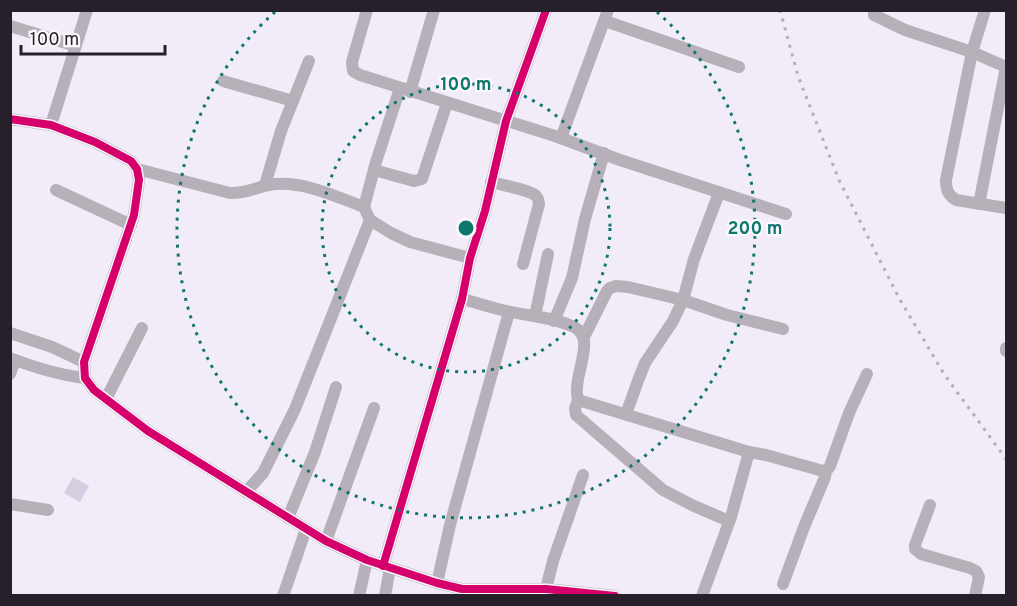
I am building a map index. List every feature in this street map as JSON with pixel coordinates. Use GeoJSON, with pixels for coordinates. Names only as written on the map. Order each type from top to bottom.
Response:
{"type":"FeatureCollection","features":[{"type":"Feature","properties":{"kind":"street"},"geometry":{"type":"LineString","coordinates":[[51,125],[87,10]]}},
{"type":"Feature","properties":{"kind":"street"},"geometry":{"type":"LineString","coordinates":[[367,10],[352,62],[353,71],[360,75],[561,138],[786,214]]}},
{"type":"Feature","properties":{"kind":"street"},"geometry":{"type":"LineString","coordinates":[[434,10],[374,170],[364,207],[369,220],[391,233],[410,242],[470,258]]}},
{"type":"Feature","properties":{"kind":"street"},"geometry":{"type":"LineString","coordinates":[[385,596],[386,567],[462,299],[470,258],[485,211],[506,121],[546,10]]}},
{"type":"Feature","properties":{"kind":"street"},"geometry":{"type":"LineString","coordinates":[[874,10],[874,15],[905,30],[972,52],[1006,67],[979,204]]}},
{"type":"Feature","properties":{"kind":"street"},"geometry":{"type":"LineString","coordinates":[[985,10],[972,52],[946,189],[950,196],[957,200],[1006,208]]}},
{"type":"Feature","properties":{"kind":"street"},"geometry":{"type":"LineString","coordinates":[[561,138],[606,16],[739,67]]}},
{"type":"Feature","properties":{"kind":"street"},"geometry":{"type":"LineString","coordinates":[[10,26],[76,46]]}},
{"type":"Feature","properties":{"kind":"street"},"geometry":{"type":"LineString","coordinates":[[265,185],[276,143],[309,61]]}},
{"type":"Feature","properties":{"kind":"street"},"geometry":{"type":"LineString","coordinates":[[224,81],[293,101]]}},
{"type":"Feature","properties":{"kind":"street"},"geometry":{"type":"LineString","coordinates":[[374,170],[414,181],[422,178],[447,103]]}},
{"type":"Feature","properties":{"kind":"street"},"geometry":{"type":"LineString","coordinates":[[10,119],[51,125],[95,142],[120,154],[137,169],[139,180],[134,215],[84,362],[85,378],[94,390],[148,431],[306,530],[367,560],[437,584],[462,589],[484,592],[524,592],[546,589],[615,596]]}},
{"type":"Feature","properties":{"kind":"street"},"geometry":{"type":"LineString","coordinates":[[554,321],[572,278],[585,219],[604,153]]}},
{"type":"Feature","properties":{"kind":"street"},"geometry":{"type":"LineString","coordinates":[[137,169],[230,193],[240,193],[265,185],[286,184],[330,194],[364,207]]}},
{"type":"Feature","properties":{"kind":"street"},"geometry":{"type":"LineString","coordinates":[[491,182],[528,192],[538,199],[539,204],[523,264]]}},
{"type":"Feature","properties":{"kind":"street"},"geometry":{"type":"LineString","coordinates":[[56,190],[131,225]]}},
{"type":"Feature","properties":{"kind":"street"},"geometry":{"type":"LineString","coordinates":[[626,414],[645,363],[673,321],[683,300],[694,258],[719,193]]}},
{"type":"Feature","properties":{"kind":"street"},"geometry":{"type":"LineString","coordinates":[[246,492],[263,473],[295,409],[369,220]]}},
{"type":"Feature","properties":{"kind":"street"},"geometry":{"type":"LineString","coordinates":[[535,316],[548,254]]}},
{"type":"Feature","properties":{"kind":"street"},"geometry":{"type":"LineString","coordinates":[[729,520],[663,490],[576,415],[584,337],[607,291],[616,286],[683,300],[727,315],[783,329]]}},
{"type":"Feature","properties":{"kind":"street"},"geometry":{"type":"LineString","coordinates":[[462,299],[575,327],[584,337]]}},
{"type":"Feature","properties":{"kind":"street"},"geometry":{"type":"LineString","coordinates":[[437,584],[450,525],[509,312]]}},
{"type":"Feature","properties":{"kind":"street"},"geometry":{"type":"LineString","coordinates":[[106,399],[142,328]]}},
{"type":"Feature","properties":{"kind":"street"},"geometry":{"type":"LineString","coordinates":[[10,333],[52,347],[84,362]]}},
{"type":"Feature","properties":{"kind":"street"},"geometry":{"type":"LineString","coordinates":[[10,374],[13,359],[54,373],[85,378]]}},
{"type":"Feature","properties":{"kind":"street"},"geometry":{"type":"LineString","coordinates":[[783,584],[849,413],[867,374]]}},
{"type":"Feature","properties":{"kind":"street"},"geometry":{"type":"LineString","coordinates":[[288,518],[315,452],[336,387]]}},
{"type":"Feature","properties":{"kind":"street"},"geometry":{"type":"LineString","coordinates":[[578,400],[749,452],[826,471]]}},
{"type":"Feature","properties":{"kind":"street"},"geometry":{"type":"LineString","coordinates":[[326,541],[374,408]]}},
{"type":"Feature","properties":{"kind":"street"},"geometry":{"type":"LineString","coordinates":[[702,596],[729,520],[749,452]]}},
{"type":"Feature","properties":{"kind":"street"},"geometry":{"type":"LineString","coordinates":[[546,589],[553,561],[583,475]]}},
{"type":"Feature","properties":{"kind":"street"},"geometry":{"type":"LineString","coordinates":[[10,504],[48,510]]}},
{"type":"Feature","properties":{"kind":"street"},"geometry":{"type":"LineString","coordinates":[[930,506],[915,549],[921,554],[970,568],[976,572],[979,577],[975,596]]}},
{"type":"Feature","properties":{"kind":"street"},"geometry":{"type":"LineString","coordinates":[[283,596],[306,530]]}},
{"type":"Feature","properties":{"kind":"street"},"geometry":{"type":"LineString","coordinates":[[359,596],[367,560]]}},
{"type":"Feature","properties":{"kind":"building"},"geometry":{"type":"Polygon","coordinates":[[[73,477],[89,486],[80,502],[64,493],[73,477]]]}},
{"type":"Feature","properties":{"kind":"railway"},"geometry":{"type":"LineString","coordinates":[[780,10],[798,76],[839,180],[899,298],[944,374],[1006,459]]}},
{"type":"Feature","properties":{"kind":"cycle path"},"geometry":{"type":"LineString","coordinates":[[383,566],[462,299],[470,258],[485,211],[506,121],[546,10]]}},
{"type":"Feature","properties":{"kind":"cycle path"},"geometry":{"type":"LineString","coordinates":[[10,119],[51,125],[95,142],[131,161],[137,169],[139,180],[134,215],[84,362],[85,378],[94,390],[148,431],[326,541],[367,560],[462,589],[546,589],[615,596]]}}]}
